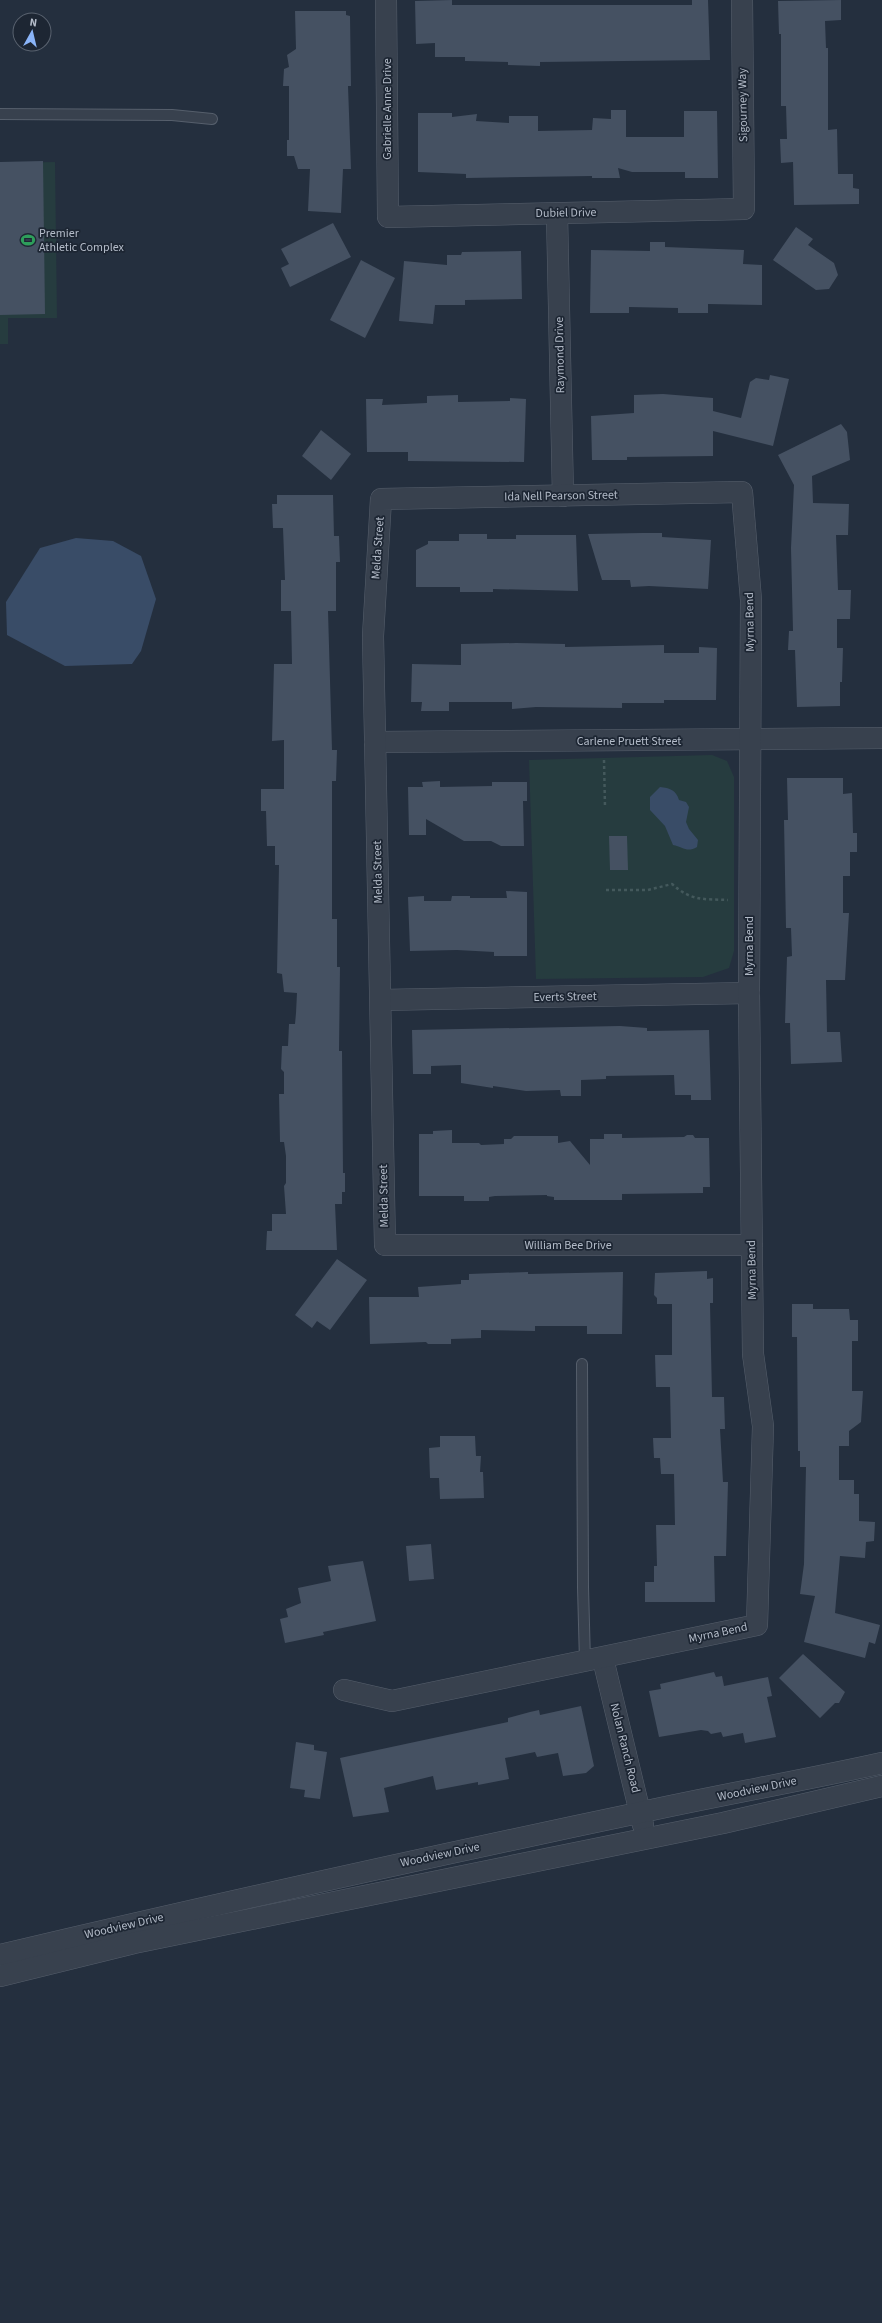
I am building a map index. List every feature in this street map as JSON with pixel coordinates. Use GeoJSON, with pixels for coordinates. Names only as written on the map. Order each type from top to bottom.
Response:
{"type":"FeatureCollection","features":[{"type":"Feature","properties":{"kind":"street","name":"Gabrielle Anne Drive"},"geometry":{"type":"LineString","coordinates":[[386,0],[388,217]]}},
{"type":"Feature","properties":{"kind":"street","name":"Sigourney Way"},"geometry":{"type":"LineString","coordinates":[[742,0],[744,209]]}},
{"type":"Feature","properties":{"kind":"street","name":"Dubiel Drive"},"geometry":{"type":"LineString","coordinates":[[388,217],[744,209]]}},
{"type":"Feature","properties":{"kind":"street","name":"Raymond Drive"},"geometry":{"type":"LineString","coordinates":[[557,214],[563,496]]}},
{"type":"Feature","properties":{"kind":"street","name":"Ida Nell Pearson Street"},"geometry":{"type":"LineString","coordinates":[[381,499],[742,492]]}},
{"type":"Feature","properties":{"kind":"street","name":"Myrna Bend"},"geometry":{"type":"LineString","coordinates":[[344,1690],[392,1701],[757,1625],[763,1426],[754,1354],[749,993],[751,600],[742,492]]}},
{"type":"Feature","properties":{"kind":"street","name":"Melda Street"},"geometry":{"type":"LineString","coordinates":[[381,499],[373,636],[385,1245]]}},
{"type":"Feature","properties":{"kind":"street","name":"Carlene Pruett Street"},"geometry":{"type":"LineString","coordinates":[[375,742],[882,738]]}},
{"type":"Feature","properties":{"kind":"street","name":"Everts Street"},"geometry":{"type":"LineString","coordinates":[[381,1000],[749,993]]}},
{"type":"Feature","properties":{"kind":"street","name":"William Bee Drive"},"geometry":{"type":"LineString","coordinates":[[385,1245],[752,1245]]}},
{"type":"Feature","properties":{"kind":"street","name":"Nolan Ranch Road"},"geometry":{"type":"LineString","coordinates":[[594,1660],[641,1812],[646,1838]]}},
{"type":"Feature","properties":{"kind":"street","name":"Woodview Drive"},"geometry":{"type":"LineString","coordinates":[[0,1955],[239,1899],[641,1812],[751,1791],[882,1763]]}},
{"type":"Feature","properties":{"kind":"street","name":"Woodview Drive"},"geometry":{"type":"LineString","coordinates":[[0,1976],[134,1943],[646,1838],[882,1786]]}},
{"type":"Feature","properties":{"kind":"lane"},"geometry":{"type":"LineString","coordinates":[[0,114],[172,115],[212,119]]}},
{"type":"Feature","properties":{"kind":"lane"},"geometry":{"type":"LineString","coordinates":[[582,1364],[582,1587],[594,1660]]}},
{"type":"Feature","properties":{"kind":"lane"},"geometry":{"type":"LineString","coordinates":[[239,1899],[241,1921]]}},
{"type":"Feature","properties":{"kind":"path"},"geometry":{"type":"LineString","coordinates":[[604,759],[605,807]]}},
{"type":"Feature","properties":{"kind":"path"},"geometry":{"type":"LineString","coordinates":[[606,890],[648,890],[672,884],[684,894],[697,899],[728,900]]}},
{"type":"Feature","properties":{"kind":"green space","name":"Premier Athletic Complex"},"geometry":{"type":"Polygon","coordinates":[[[55,162],[57,318],[8,318],[8,344],[0,344],[0,163],[55,162]]]}},
{"type":"Feature","properties":{"kind":"green space"},"geometry":{"type":"Polygon","coordinates":[[[712,755],[727,761],[734,777],[734,951],[729,968],[703,977],[536,979],[529,760],[712,755]]]}},
{"type":"Feature","properties":{"kind":"water"},"geometry":{"type":"Polygon","coordinates":[[[76,538],[113,541],[141,556],[156,599],[141,651],[132,664],[65,666],[7,635],[6,602],[40,548],[76,538]]]}},
{"type":"Feature","properties":{"kind":"water"},"geometry":{"type":"Polygon","coordinates":[[[660,787],[672,790],[679,800],[686,802],[689,807],[686,822],[689,829],[698,840],[697,847],[694,849],[688,850],[673,845],[665,826],[650,810],[650,797],[660,787]]]}},
{"type":"Feature","properties":{"kind":"building"},"geometry":{"type":"Polygon","coordinates":[[[452,0],[452,5],[692,5],[692,0],[708,0],[710,60],[540,62],[540,66],[508,65],[508,62],[465,61],[465,57],[435,57],[435,43],[416,44],[415,1],[452,0]]]}},
{"type":"Feature","properties":{"kind":"building"},"geometry":{"type":"Polygon","coordinates":[[[841,0],[841,20],[825,21],[826,48],[828,48],[828,130],[837,129],[838,174],[853,174],[853,188],[859,189],[859,204],[794,205],[793,162],[781,163],[780,139],[787,139],[786,106],[781,106],[781,34],[779,34],[778,1],[841,0]]]}},
{"type":"Feature","properties":{"kind":"building"},"geometry":{"type":"Polygon","coordinates":[[[295,11],[346,11],[346,15],[350,16],[351,86],[348,86],[351,169],[343,169],[341,213],[308,211],[310,169],[298,169],[294,156],[287,156],[287,140],[289,140],[289,86],[283,86],[284,69],[289,67],[287,55],[296,49],[295,11]]]}},
{"type":"Feature","properties":{"kind":"building"},"geometry":{"type":"Polygon","coordinates":[[[611,110],[626,110],[626,137],[684,137],[684,111],[717,111],[718,178],[685,178],[685,172],[632,172],[618,168],[620,178],[592,178],[592,176],[466,178],[466,174],[418,172],[418,113],[452,113],[452,117],[477,114],[476,121],[509,123],[509,116],[538,116],[538,131],[592,130],[593,118],[611,119],[611,110]]]}},
{"type":"Feature","properties":{"kind":"building","name":"Premier Athletic Complex"},"geometry":{"type":"Polygon","coordinates":[[[43,161],[45,314],[0,315],[0,162],[43,161]]]}},
{"type":"Feature","properties":{"kind":"building"},"geometry":{"type":"Polygon","coordinates":[[[333,223],[351,257],[290,287],[281,268],[289,264],[281,249],[333,223]]]}},
{"type":"Feature","properties":{"kind":"building"},"geometry":{"type":"Polygon","coordinates":[[[796,227],[813,239],[808,245],[834,263],[838,275],[829,289],[816,290],[773,260],[796,227]]]}},
{"type":"Feature","properties":{"kind":"building"},"geometry":{"type":"Polygon","coordinates":[[[650,242],[665,242],[665,247],[744,250],[743,264],[762,265],[762,305],[708,304],[708,313],[678,313],[678,308],[629,307],[629,313],[590,313],[591,250],[650,251],[650,242]]]}},
{"type":"Feature","properties":{"kind":"building"},"geometry":{"type":"Polygon","coordinates":[[[521,251],[522,299],[465,300],[465,305],[435,305],[433,324],[399,321],[404,261],[447,265],[447,255],[461,255],[462,252],[521,251]]]}},
{"type":"Feature","properties":{"kind":"building"},"geometry":{"type":"Polygon","coordinates":[[[361,260],[395,278],[365,338],[330,320],[361,260]]]}},
{"type":"Feature","properties":{"kind":"building"},"geometry":{"type":"Polygon","coordinates":[[[770,375],[789,379],[773,446],[713,431],[713,456],[627,457],[627,460],[592,460],[591,416],[634,413],[634,395],[663,394],[713,398],[713,411],[741,418],[750,382],[756,378],[769,380],[770,375]]]}},
{"type":"Feature","properties":{"kind":"building"},"geometry":{"type":"Polygon","coordinates":[[[458,395],[458,402],[510,401],[510,398],[526,399],[524,462],[408,461],[408,452],[367,452],[366,399],[383,399],[382,405],[427,403],[427,396],[458,395]]]}},
{"type":"Feature","properties":{"kind":"building"},"geometry":{"type":"Polygon","coordinates":[[[841,424],[847,432],[850,460],[812,476],[813,503],[849,504],[848,535],[836,535],[838,590],[851,590],[850,619],[837,619],[837,648],[843,648],[842,682],[840,682],[840,706],[797,707],[795,650],[788,650],[789,631],[793,631],[791,548],[794,485],[778,455],[841,424]]]}},
{"type":"Feature","properties":{"kind":"building"},"geometry":{"type":"Polygon","coordinates":[[[321,430],[351,454],[331,480],[302,456],[321,430]]]}},
{"type":"Feature","properties":{"kind":"building"},"geometry":{"type":"Polygon","coordinates":[[[277,495],[333,495],[334,536],[339,536],[340,562],[336,562],[336,611],[328,611],[332,750],[337,750],[336,781],[332,781],[332,919],[337,919],[337,967],[340,967],[339,1051],[342,1051],[343,1173],[345,1173],[345,1192],[342,1192],[342,1204],[335,1204],[337,1250],[266,1250],[267,1231],[272,1231],[272,1214],[286,1214],[284,1186],[286,1183],[286,1156],[284,1142],[280,1142],[279,1094],[284,1094],[284,1072],[281,1069],[282,1046],[288,1046],[289,1024],[295,1024],[297,993],[284,992],[282,974],[277,973],[279,865],[275,865],[275,846],[267,846],[266,811],[261,811],[261,789],[284,789],[284,740],[272,741],[274,664],[292,664],[291,611],[281,611],[281,580],[285,580],[283,528],[273,528],[272,504],[277,504],[277,495]]]}},
{"type":"Feature","properties":{"kind":"building"},"geometry":{"type":"Polygon","coordinates":[[[662,533],[662,537],[711,540],[708,589],[649,586],[631,587],[630,580],[602,580],[588,534],[662,533]]]}},
{"type":"Feature","properties":{"kind":"building"},"geometry":{"type":"Polygon","coordinates":[[[459,534],[487,534],[487,539],[516,539],[516,535],[576,535],[578,591],[493,589],[493,592],[460,592],[460,587],[416,587],[416,550],[428,544],[428,541],[459,541],[459,534]]]}},
{"type":"Feature","properties":{"kind":"building"},"geometry":{"type":"Polygon","coordinates":[[[461,644],[565,644],[565,647],[664,645],[664,653],[699,653],[699,647],[717,648],[716,700],[664,700],[664,703],[622,703],[622,708],[536,707],[512,709],[512,702],[449,702],[449,711],[421,711],[422,702],[411,702],[412,664],[461,665],[461,644]]]}},
{"type":"Feature","properties":{"kind":"building"},"geometry":{"type":"Polygon","coordinates":[[[787,778],[843,778],[843,794],[852,793],[853,833],[857,833],[857,852],[850,852],[850,876],[843,876],[843,913],[849,913],[845,980],[826,980],[827,1032],[840,1032],[842,1062],[791,1064],[790,1023],[785,1023],[787,957],[792,956],[791,928],[786,928],[784,820],[788,820],[787,778]]]}},
{"type":"Feature","properties":{"kind":"building"},"geometry":{"type":"Polygon","coordinates":[[[440,781],[440,787],[492,786],[492,782],[527,782],[527,801],[523,801],[524,846],[501,846],[491,841],[464,841],[426,819],[426,835],[409,835],[408,787],[423,787],[422,782],[440,781]]]}},
{"type":"Feature","properties":{"kind":"building"},"geometry":{"type":"Polygon","coordinates":[[[609,836],[627,836],[628,870],[610,870],[609,836]]]}},
{"type":"Feature","properties":{"kind":"building"},"geometry":{"type":"Polygon","coordinates":[[[506,891],[527,892],[527,956],[494,956],[494,952],[457,950],[410,951],[408,897],[424,896],[424,901],[451,901],[452,896],[470,896],[470,898],[507,898],[506,891]]]}},
{"type":"Feature","properties":{"kind":"building"},"geometry":{"type":"Polygon","coordinates":[[[620,1026],[647,1028],[647,1031],[709,1030],[711,1100],[691,1100],[691,1095],[675,1095],[674,1075],[606,1076],[606,1079],[581,1080],[581,1096],[561,1096],[560,1090],[526,1091],[461,1083],[461,1065],[431,1066],[431,1074],[413,1074],[412,1030],[620,1026]]]}},
{"type":"Feature","properties":{"kind":"building"},"geometry":{"type":"Polygon","coordinates":[[[452,1130],[452,1143],[479,1143],[481,1145],[504,1144],[504,1139],[511,1139],[514,1136],[558,1136],[558,1143],[570,1141],[590,1165],[590,1139],[604,1139],[604,1134],[622,1134],[622,1138],[684,1137],[687,1135],[693,1135],[695,1138],[709,1138],[710,1187],[703,1187],[703,1193],[622,1194],[622,1200],[554,1200],[554,1197],[547,1195],[495,1196],[489,1197],[489,1201],[464,1201],[464,1196],[419,1196],[419,1134],[433,1134],[433,1131],[452,1130]]]}},
{"type":"Feature","properties":{"kind":"building"},"geometry":{"type":"Polygon","coordinates":[[[337,1259],[367,1280],[330,1330],[317,1321],[312,1328],[295,1315],[337,1259]]]}},
{"type":"Feature","properties":{"kind":"building"},"geometry":{"type":"Polygon","coordinates":[[[707,1271],[707,1279],[713,1278],[713,1303],[710,1303],[712,1397],[724,1397],[725,1429],[720,1429],[723,1482],[728,1482],[726,1556],[714,1556],[715,1602],[645,1602],[645,1582],[654,1582],[654,1566],[657,1566],[656,1525],[675,1525],[674,1474],[661,1474],[660,1458],[654,1458],[653,1438],[671,1438],[670,1387],[656,1387],[655,1355],[672,1355],[672,1304],[657,1304],[657,1298],[654,1295],[655,1273],[707,1271]]]}},
{"type":"Feature","properties":{"kind":"building"},"geometry":{"type":"Polygon","coordinates":[[[528,1272],[528,1274],[623,1272],[622,1334],[587,1334],[587,1326],[535,1326],[535,1331],[481,1330],[481,1338],[451,1339],[451,1344],[428,1344],[426,1342],[370,1344],[369,1297],[419,1297],[418,1287],[461,1284],[461,1280],[469,1280],[469,1274],[528,1272]]]}},
{"type":"Feature","properties":{"kind":"building"},"geometry":{"type":"Polygon","coordinates":[[[792,1304],[813,1304],[813,1309],[849,1309],[850,1320],[858,1320],[858,1341],[852,1341],[852,1391],[863,1391],[861,1422],[849,1431],[849,1446],[839,1446],[839,1480],[854,1480],[854,1494],[859,1494],[859,1521],[875,1522],[874,1541],[866,1542],[865,1558],[840,1556],[835,1613],[880,1625],[875,1644],[869,1642],[865,1658],[804,1642],[815,1596],[800,1594],[804,1564],[806,1467],[800,1467],[800,1451],[798,1451],[797,1337],[792,1337],[792,1304]]]}},
{"type":"Feature","properties":{"kind":"building"},"geometry":{"type":"Polygon","coordinates":[[[440,1436],[475,1436],[476,1456],[481,1456],[480,1472],[483,1472],[484,1498],[440,1499],[439,1478],[430,1478],[429,1448],[440,1447],[440,1436]]]}},
{"type":"Feature","properties":{"kind":"building"},"geometry":{"type":"Polygon","coordinates":[[[431,1544],[434,1579],[409,1581],[406,1546],[431,1544]]]}},
{"type":"Feature","properties":{"kind":"building"},"geometry":{"type":"Polygon","coordinates":[[[363,1561],[376,1621],[323,1632],[324,1635],[285,1643],[280,1619],[288,1617],[286,1609],[301,1603],[298,1588],[331,1581],[328,1566],[363,1561]]]}},
{"type":"Feature","properties":{"kind":"building"},"geometry":{"type":"Polygon","coordinates":[[[803,1654],[845,1692],[839,1703],[835,1703],[820,1718],[779,1678],[803,1654]]]}},
{"type":"Feature","properties":{"kind":"building"},"geometry":{"type":"Polygon","coordinates":[[[714,1672],[716,1677],[722,1676],[724,1686],[768,1677],[772,1696],[767,1697],[776,1737],[745,1743],[743,1733],[723,1737],[721,1732],[711,1734],[708,1731],[701,1730],[659,1737],[649,1691],[661,1689],[660,1684],[714,1672]]]}},
{"type":"Feature","properties":{"kind":"building"},"geometry":{"type":"Polygon","coordinates":[[[581,1706],[594,1766],[586,1773],[563,1776],[558,1753],[537,1757],[535,1752],[505,1758],[509,1779],[478,1785],[478,1782],[436,1790],[433,1776],[384,1788],[389,1812],[353,1817],[340,1758],[508,1722],[508,1718],[539,1710],[540,1715],[581,1706]]]}},
{"type":"Feature","properties":{"kind":"building"},"geometry":{"type":"Polygon","coordinates":[[[296,1742],[314,1745],[314,1750],[327,1752],[320,1799],[304,1797],[305,1790],[290,1788],[296,1742]]]}},
{"type":"Feature","properties":{"kind":"place","name":"Premier Athletic Complex"},"geometry":{"type":"Point","coordinates":[28,240]}}]}
